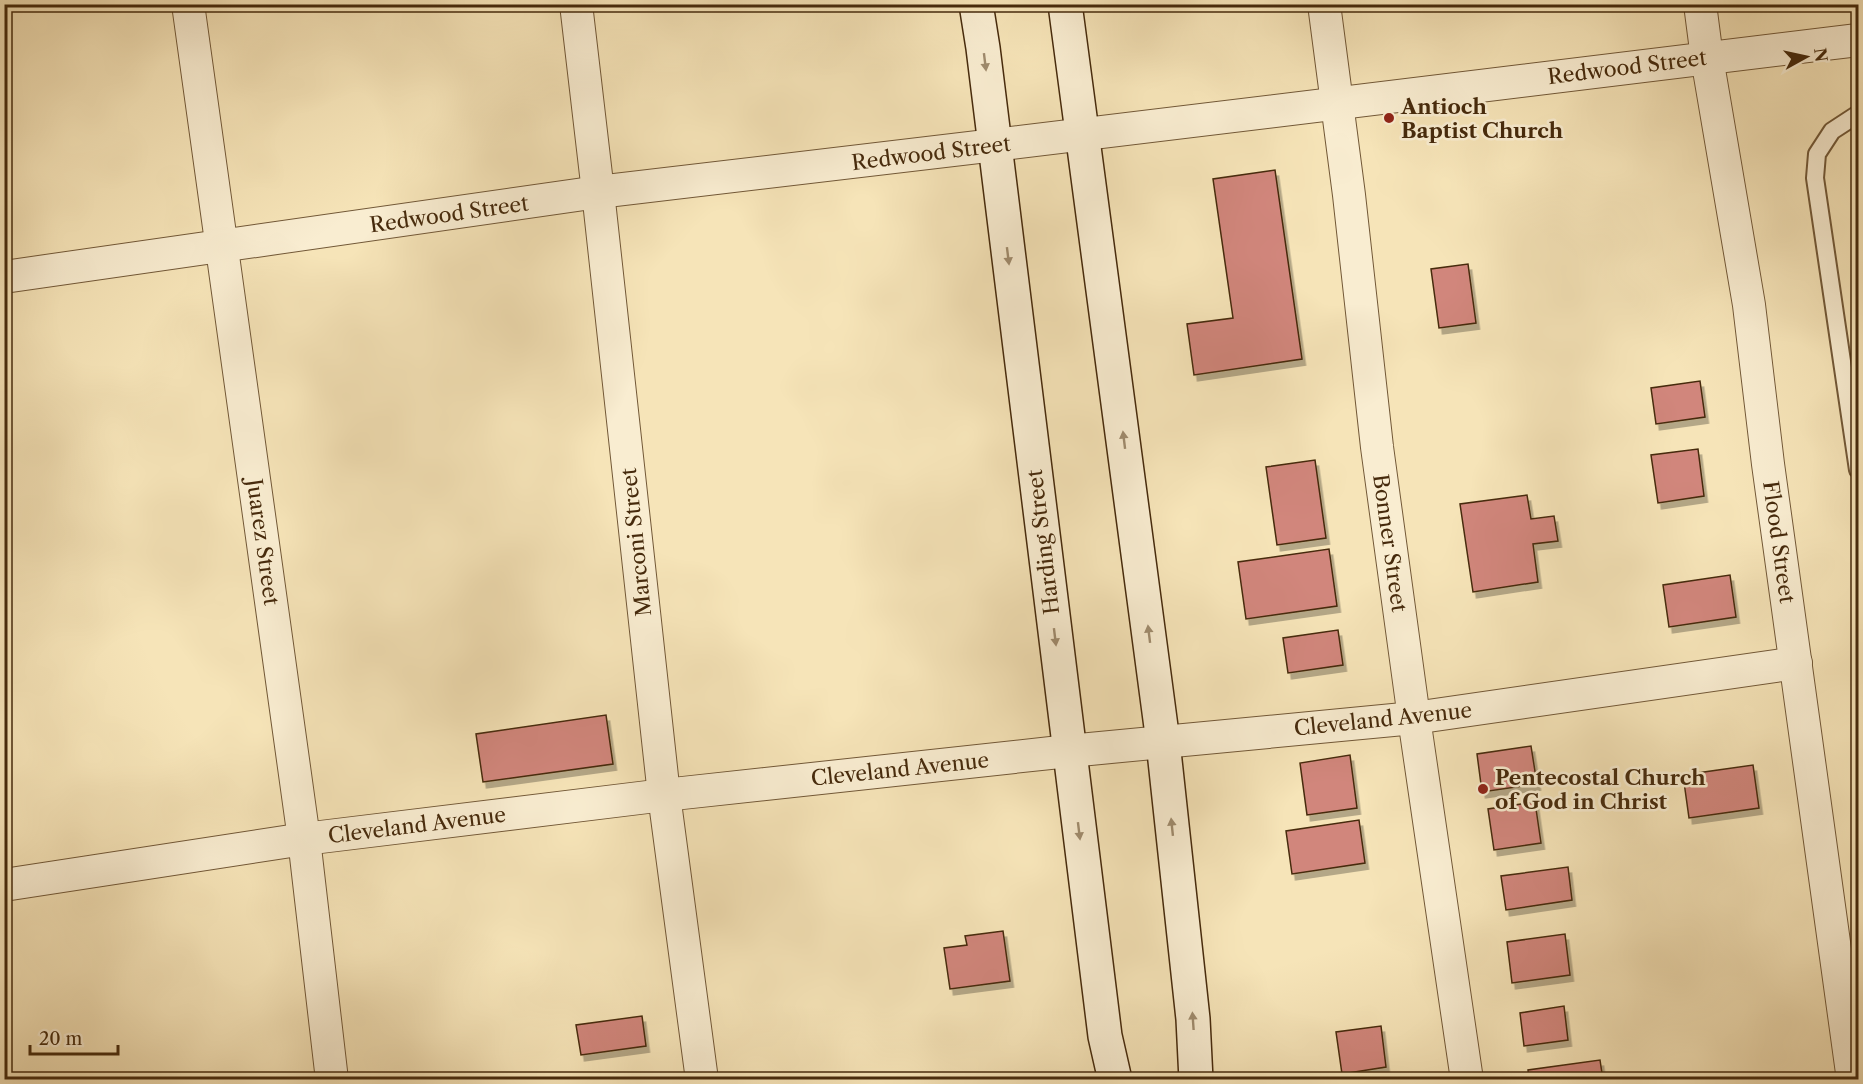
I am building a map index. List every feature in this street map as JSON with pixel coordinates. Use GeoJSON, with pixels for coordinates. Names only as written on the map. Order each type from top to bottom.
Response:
{"type":"FeatureCollection","features":[{"type":"Feature","properties":{"kind":"street","name":"Juarez Street"},"geometry":{"type":"LineString","coordinates":[[188,4],[304,839],[332,1080]]}},
{"type":"Feature","properties":{"kind":"street","name":"Marconi Street"},"geometry":{"type":"LineString","coordinates":[[576,4],[664,795],[702,1080]]}},
{"type":"Feature","properties":{"kind":"street","name":"Harding Street"},"geometry":{"type":"LineString","coordinates":[[976,4],[1105,1036],[1115,1080]]}},
{"type":"Feature","properties":{"kind":"street"},"geometry":{"type":"LineString","coordinates":[[1065,4],[1163,742],[1193,1019],[1196,1080]]}},
{"type":"Feature","properties":{"kind":"street","name":"Bonner Street"},"geometry":{"type":"LineString","coordinates":[[1324,4],[1377,447],[1467,1080]]}},
{"type":"Feature","properties":{"kind":"street","name":"Flood Street"},"geometry":{"type":"LineString","coordinates":[[1700,4],[1749,305],[1768,464],[1853,1080]]}},
{"type":"Feature","properties":{"kind":"street","name":"Redwood Street"},"geometry":{"type":"LineString","coordinates":[[4,277],[598,192],[1858,40]]}},
{"type":"Feature","properties":{"kind":"street","name":"Cleveland Avenue"},"geometry":{"type":"LineString","coordinates":[[4,885],[304,839],[664,795],[1069,751],[1414,718],[1796,663]]}},
{"type":"Feature","properties":{"kind":"lane"},"geometry":{"type":"LineString","coordinates":[[1858,114],[1832,131],[1817,154],[1815,178],[1858,470]]}},
{"type":"Feature","properties":{"kind":"building"},"geometry":{"type":"Polygon","coordinates":[[[1275,170],[1302,359],[1194,375],[1187,324],[1233,318],[1213,179],[1275,170]]]}},
{"type":"Feature","properties":{"kind":"building"},"geometry":{"type":"Polygon","coordinates":[[[1468,264],[1476,323],[1439,328],[1431,269],[1468,264]]]}},
{"type":"Feature","properties":{"kind":"building"},"geometry":{"type":"Polygon","coordinates":[[[1700,381],[1705,417],[1656,424],[1651,388],[1700,381]]]}},
{"type":"Feature","properties":{"kind":"building"},"geometry":{"type":"Polygon","coordinates":[[[1698,449],[1704,496],[1658,503],[1651,455],[1698,449]]]}},
{"type":"Feature","properties":{"kind":"building"},"geometry":{"type":"Polygon","coordinates":[[[1315,460],[1326,538],[1277,545],[1266,467],[1315,460]]]}},
{"type":"Feature","properties":{"kind":"building"},"geometry":{"type":"Polygon","coordinates":[[[1527,495],[1531,519],[1554,516],[1558,541],[1533,544],[1538,582],[1473,592],[1460,504],[1527,495]]]}},
{"type":"Feature","properties":{"kind":"building"},"geometry":{"type":"Polygon","coordinates":[[[1329,549],[1337,606],[1246,619],[1238,562],[1329,549]]]}},
{"type":"Feature","properties":{"kind":"building"},"geometry":{"type":"Polygon","coordinates":[[[1730,575],[1736,617],[1669,627],[1663,585],[1730,575]]]}},
{"type":"Feature","properties":{"kind":"building"},"geometry":{"type":"Polygon","coordinates":[[[1338,630],[1343,665],[1288,673],[1283,638],[1338,630]]]}},
{"type":"Feature","properties":{"kind":"building"},"geometry":{"type":"Polygon","coordinates":[[[606,715],[613,764],[483,782],[476,734],[606,715]]]}},
{"type":"Feature","properties":{"kind":"building"},"geometry":{"type":"Polygon","coordinates":[[[1531,746],[1537,784],[1482,792],[1477,754],[1531,746]]]}},
{"type":"Feature","properties":{"kind":"building"},"geometry":{"type":"Polygon","coordinates":[[[1350,755],[1357,808],[1307,815],[1300,763],[1350,755]]]}},
{"type":"Feature","properties":{"kind":"building"},"geometry":{"type":"Polygon","coordinates":[[[1753,765],[1759,808],[1689,818],[1683,775],[1753,765]]]}},
{"type":"Feature","properties":{"kind":"building"},"geometry":{"type":"Polygon","coordinates":[[[1535,802],[1541,843],[1494,850],[1488,809],[1535,802]]]}},
{"type":"Feature","properties":{"kind":"building"},"geometry":{"type":"Polygon","coordinates":[[[1359,820],[1365,863],[1292,874],[1286,831],[1359,820]]]}},
{"type":"Feature","properties":{"kind":"building"},"geometry":{"type":"Polygon","coordinates":[[[1568,867],[1572,900],[1506,910],[1501,876],[1568,867]]]}},
{"type":"Feature","properties":{"kind":"building"},"geometry":{"type":"Polygon","coordinates":[[[1003,931],[1010,981],[950,989],[944,948],[967,945],[965,936],[1003,931]]]}},
{"type":"Feature","properties":{"kind":"building"},"geometry":{"type":"Polygon","coordinates":[[[1565,934],[1570,975],[1512,983],[1507,942],[1565,934]]]}},
{"type":"Feature","properties":{"kind":"building"},"geometry":{"type":"Polygon","coordinates":[[[1564,1006],[1568,1040],[1524,1046],[1520,1013],[1564,1006]]]}},
{"type":"Feature","properties":{"kind":"building"},"geometry":{"type":"Polygon","coordinates":[[[642,1016],[646,1046],[581,1055],[576,1025],[642,1016]]]}},
{"type":"Feature","properties":{"kind":"building"},"geometry":{"type":"Polygon","coordinates":[[[1381,1026],[1386,1067],[1342,1074],[1336,1032],[1381,1026]]]}},
{"type":"Feature","properties":{"kind":"building"},"geometry":{"type":"Polygon","coordinates":[[[1600,1060],[1603,1080],[1529,1080],[1528,1070],[1600,1060]]]}},
{"type":"Feature","properties":{"kind":"place","name":"Antioch Baptist Church"},"geometry":{"type":"Point","coordinates":[1389,118]}},
{"type":"Feature","properties":{"kind":"place","name":"Pentecostal Church of God in Christ"},"geometry":{"type":"Point","coordinates":[1483,789]}}]}
